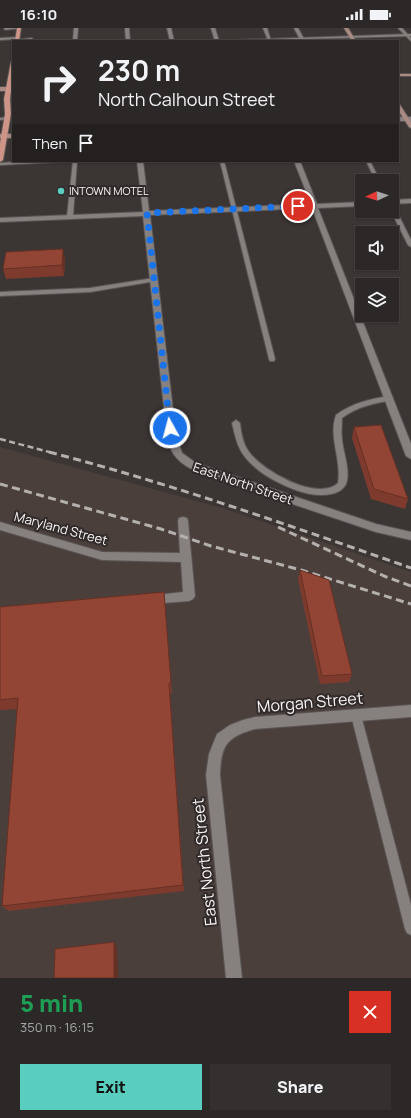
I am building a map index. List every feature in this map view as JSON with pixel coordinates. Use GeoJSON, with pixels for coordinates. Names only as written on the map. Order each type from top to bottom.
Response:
{"type":"FeatureCollection","features":[{"type":"Feature","properties":{"kind":"main road"},"geometry":{"type":"LineString","coordinates":[[17,40],[19,28]]}},
{"type":"Feature","properties":{"kind":"main road"},"geometry":{"type":"LineString","coordinates":[[0,160],[2,136],[9,115],[7,99],[11,89],[12,77]]}},
{"type":"Feature","properties":{"kind":"street"},"geometry":{"type":"LineString","coordinates":[[127,28],[128,40]]}},
{"type":"Feature","properties":{"kind":"street"},"geometry":{"type":"LineString","coordinates":[[213,28],[217,40]]}},
{"type":"Feature","properties":{"kind":"street"},"geometry":{"type":"LineString","coordinates":[[346,28],[353,39]]}},
{"type":"Feature","properties":{"kind":"street"},"geometry":{"type":"LineString","coordinates":[[270,40],[353,39],[411,35]]}},
{"type":"Feature","properties":{"kind":"street"},"geometry":{"type":"LineString","coordinates":[[0,39],[17,40]]}},
{"type":"Feature","properties":{"kind":"street"},"geometry":{"type":"LineString","coordinates":[[399,75],[411,75]]}},
{"type":"Feature","properties":{"kind":"street"},"geometry":{"type":"LineString","coordinates":[[0,89],[11,89]]}},
{"type":"Feature","properties":{"kind":"street"},"geometry":{"type":"LineString","coordinates":[[399,107],[409,119],[411,126]]}},
{"type":"Feature","properties":{"kind":"street","name":"East North Street"},"geometry":{"type":"LineString","coordinates":[[140,162],[172,441],[181,459],[189,465],[203,470],[361,522],[411,536]]}},
{"type":"Feature","properties":{"kind":"street"},"geometry":{"type":"LineString","coordinates":[[297,162],[389,398],[406,430],[411,456]]}},
{"type":"Feature","properties":{"kind":"street"},"geometry":{"type":"LineString","coordinates":[[399,202],[411,201]]}},
{"type":"Feature","properties":{"kind":"street"},"geometry":{"type":"LineString","coordinates":[[0,220],[355,204]]}},
{"type":"Feature","properties":{"kind":"street"},"geometry":{"type":"LineString","coordinates":[[142,600],[189,596],[183,521]]}},
{"type":"Feature","properties":{"kind":"street","name":"Maryland Street"},"geometry":{"type":"LineString","coordinates":[[0,526],[102,556],[186,558]]}},
{"type":"Feature","properties":{"kind":"street","name":"Morgan Street"},"geometry":{"type":"LineString","coordinates":[[219,743],[227,732],[238,726],[255,723],[411,711]]}},
{"type":"Feature","properties":{"kind":"street","name":"East North Street"},"geometry":{"type":"LineString","coordinates":[[219,743],[214,758],[213,776],[234,978]]}},
{"type":"Feature","properties":{"kind":"lane"},"geometry":{"type":"LineString","coordinates":[[5,29],[19,28]]}},
{"type":"Feature","properties":{"kind":"lane"},"geometry":{"type":"LineString","coordinates":[[75,40],[76,28]]}},
{"type":"Feature","properties":{"kind":"lane"},"geometry":{"type":"LineString","coordinates":[[169,28],[172,40]]}},
{"type":"Feature","properties":{"kind":"lane"},"geometry":{"type":"LineString","coordinates":[[265,28],[270,40]]}},
{"type":"Feature","properties":{"kind":"lane"},"geometry":{"type":"LineString","coordinates":[[296,28],[302,40]]}},
{"type":"Feature","properties":{"kind":"lane"},"geometry":{"type":"LineString","coordinates":[[400,28],[411,40]]}},
{"type":"Feature","properties":{"kind":"lane"},"geometry":{"type":"LineString","coordinates":[[17,40],[32,39]]}},
{"type":"Feature","properties":{"kind":"lane"},"geometry":{"type":"LineString","coordinates":[[0,99],[7,99]]}},
{"type":"Feature","properties":{"kind":"lane"},"geometry":{"type":"LineString","coordinates":[[0,119],[9,115]]}},
{"type":"Feature","properties":{"kind":"lane"},"geometry":{"type":"LineString","coordinates":[[0,164],[30,162]]}},
{"type":"Feature","properties":{"kind":"lane"},"geometry":{"type":"LineString","coordinates":[[70,216],[74,162]]}},
{"type":"Feature","properties":{"kind":"lane"},"geometry":{"type":"LineString","coordinates":[[222,162],[272,359]]}},
{"type":"Feature","properties":{"kind":"lane"},"geometry":{"type":"LineString","coordinates":[[368,162],[374,174]]}},
{"type":"Feature","properties":{"kind":"lane"},"geometry":{"type":"LineString","coordinates":[[397,218],[411,245]]}},
{"type":"Feature","properties":{"kind":"lane"},"geometry":{"type":"LineString","coordinates":[[0,294],[89,290],[111,288],[136,281],[154,280]]}},
{"type":"Feature","properties":{"kind":"lane"},"geometry":{"type":"LineString","coordinates":[[236,423],[247,456],[260,468],[274,477],[300,488],[318,492],[326,492],[334,490],[342,484],[344,477],[344,467],[338,440],[339,417],[347,410],[366,401],[389,398]]}},
{"type":"Feature","properties":{"kind":"lane"},"geometry":{"type":"LineString","coordinates":[[356,716],[411,929]]}},
{"type":"Feature","properties":{"kind":"shaded area"},"geometry":{"type":"Polygon","coordinates":[[[0,447],[222,508],[411,572],[411,978],[0,978],[0,447]]]}},
{"type":"Feature","properties":{"kind":"building"},"geometry":{"type":"Polygon","coordinates":[[[63,249],[62,265],[3,269],[6,252],[63,249]]]}},
{"type":"Feature","properties":{"kind":"building"},"geometry":{"type":"Polygon","coordinates":[[[381,425],[408,499],[374,489],[354,427],[381,425]]]}},
{"type":"Feature","properties":{"kind":"building"},"geometry":{"type":"Polygon","coordinates":[[[300,570],[329,580],[352,674],[322,676],[300,570]]]}},
{"type":"Feature","properties":{"kind":"building"},"geometry":{"type":"Polygon","coordinates":[[[164,592],[183,885],[2,906],[18,698],[0,700],[0,607],[164,592]]]}},
{"type":"Feature","properties":{"kind":"building"},"geometry":{"type":"Polygon","coordinates":[[[114,942],[114,978],[54,978],[55,949],[114,942]]]}},
{"type":"Feature","properties":{"kind":"railway"},"geometry":{"type":"LineString","coordinates":[[0,439],[53,453]]}},
{"type":"Feature","properties":{"kind":"railway"},"geometry":{"type":"LineString","coordinates":[[49,452],[95,464],[186,492],[276,521],[411,568]]}},
{"type":"Feature","properties":{"kind":"railway"},"geometry":{"type":"LineString","coordinates":[[0,484],[161,529],[211,546],[301,570],[411,604]]}},
{"type":"Feature","properties":{"kind":"railway"},"geometry":{"type":"LineString","coordinates":[[278,527],[384,576],[411,586]]}},
{"type":"Feature","properties":{"kind":"place","name":"INTOWN MOTEL"},"geometry":{"type":"Point","coordinates":[61,191]}},
{"type":"Feature","properties":{"kind":"route"},"geometry":{"type":"LineString","coordinates":[[170,428],[147,213],[298,206]]}}]}
